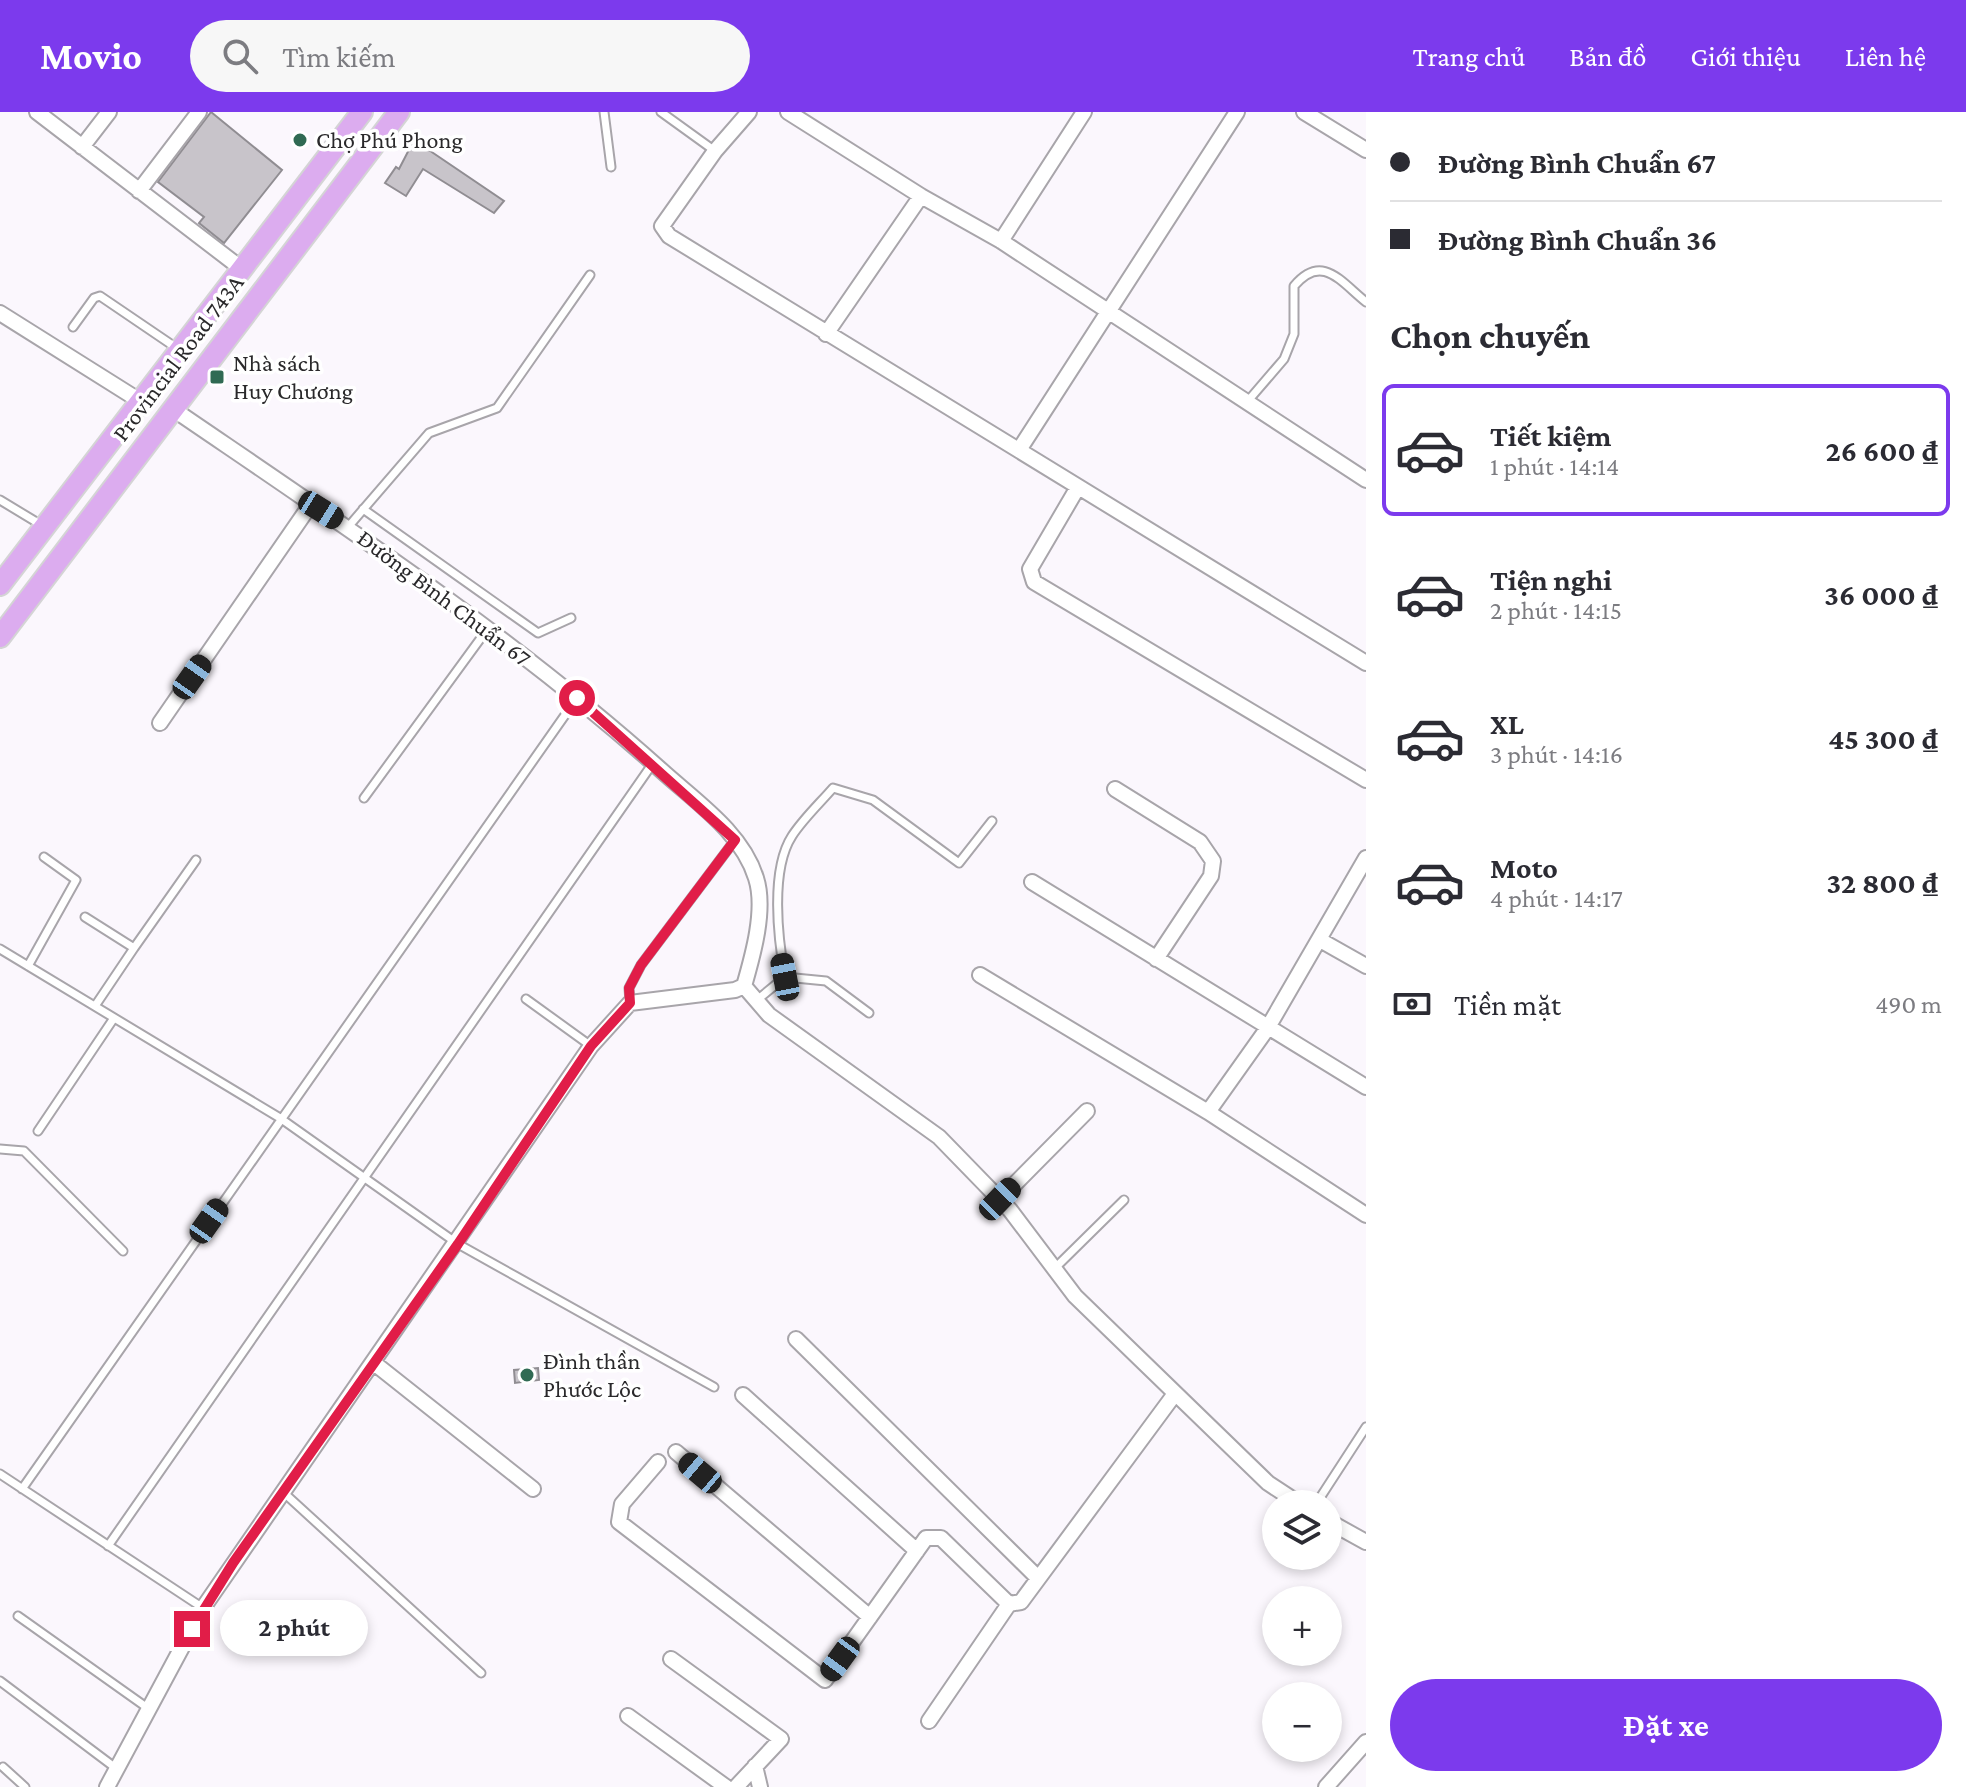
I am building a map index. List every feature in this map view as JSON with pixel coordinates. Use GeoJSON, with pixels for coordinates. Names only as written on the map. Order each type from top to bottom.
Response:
{"type":"FeatureCollection","features":[{"type":"Feature","properties":{"kind":"main road","name":"Provincial Road 743A"},"geometry":{"type":"LineString","coordinates":[[0,585],[362,112]]}},
{"type":"Feature","properties":{"kind":"main road","name":"Provincial Road 743A"},"geometry":{"type":"LineString","coordinates":[[0,637],[399,112]]}},
{"type":"Feature","properties":{"kind":"street"},"geometry":{"type":"LineString","coordinates":[[37,112],[242,269]]}},
{"type":"Feature","properties":{"kind":"street"},"geometry":{"type":"LineString","coordinates":[[82,147],[109,112]]}},
{"type":"Feature","properties":{"kind":"street"},"geometry":{"type":"LineString","coordinates":[[139,191],[199,112]]}},
{"type":"Feature","properties":{"kind":"street"},"geometry":{"type":"LineString","coordinates":[[749,112],[715,151],[662,226],[669,236],[1366,663]]}},
{"type":"Feature","properties":{"kind":"street"},"geometry":{"type":"LineString","coordinates":[[788,112],[921,196],[1001,241],[1366,480]]}},
{"type":"Feature","properties":{"kind":"street"},"geometry":{"type":"LineString","coordinates":[[1001,241],[1084,112]]}},
{"type":"Feature","properties":{"kind":"street"},"geometry":{"type":"LineString","coordinates":[[1019,450],[1237,112]]}},
{"type":"Feature","properties":{"kind":"street"},"geometry":{"type":"LineString","coordinates":[[1304,112],[1366,150]]}},
{"type":"Feature","properties":{"kind":"street"},"geometry":{"type":"LineString","coordinates":[[826,334],[921,196]]}},
{"type":"Feature","properties":{"kind":"street"},"geometry":{"type":"LineString","coordinates":[[0,313],[140,401]]}},
{"type":"Feature","properties":{"kind":"street","name":"Đường Bình Chuẩn 67"},"geometry":{"type":"LineString","coordinates":[[173,409],[423,579],[486,631],[577,698],[653,763],[735,840],[757,880],[753,952],[744,986]]}},
{"type":"Feature","properties":{"kind":"street"},"geometry":{"type":"LineString","coordinates":[[1078,487],[1030,569],[1034,582],[1366,780]]}},
{"type":"Feature","properties":{"kind":"street"},"geometry":{"type":"LineString","coordinates":[[160,723],[311,504]]}},
{"type":"Feature","properties":{"kind":"street"},"geometry":{"type":"LineString","coordinates":[[1115,789],[1200,842],[1213,861],[1211,876],[1156,959]]}},
{"type":"Feature","properties":{"kind":"street"},"geometry":{"type":"LineString","coordinates":[[1208,1112],[1267,1029],[1366,858]]}},
{"type":"Feature","properties":{"kind":"street"},"geometry":{"type":"LineString","coordinates":[[1032,882],[1366,1087]]}},
{"type":"Feature","properties":{"kind":"street"},"geometry":{"type":"LineString","coordinates":[[1320,940],[1366,966]]}},
{"type":"Feature","properties":{"kind":"street"},"geometry":{"type":"LineString","coordinates":[[980,975],[1208,1112],[1366,1215]]}},
{"type":"Feature","properties":{"kind":"street"},"geometry":{"type":"LineString","coordinates":[[107,1787],[203,1608],[458,1244],[591,1046],[630,1003],[735,990],[744,986],[769,1015],[853,1072],[939,1137],[1000,1199],[1075,1296],[1174,1395],[1279,1490]]}},
{"type":"Feature","properties":{"kind":"street"},"geometry":{"type":"LineString","coordinates":[[1000,1199],[1087,1111]]}},
{"type":"Feature","properties":{"kind":"street"},"geometry":{"type":"LineString","coordinates":[[796,1339],[1038,1578]]}},
{"type":"Feature","properties":{"kind":"street"},"geometry":{"type":"LineString","coordinates":[[374,1363],[533,1489]]}},
{"type":"Feature","properties":{"kind":"street"},"geometry":{"type":"LineString","coordinates":[[743,1395],[917,1551]]}},
{"type":"Feature","properties":{"kind":"street"},"geometry":{"type":"LineString","coordinates":[[929,1721],[1009,1604],[1021,1602],[1174,1395]]}},
{"type":"Feature","properties":{"kind":"street"},"geometry":{"type":"LineString","coordinates":[[676,1452],[870,1617]]}},
{"type":"Feature","properties":{"kind":"street"},"geometry":{"type":"LineString","coordinates":[[658,1462],[622,1504],[619,1522],[825,1680],[926,1538],[941,1538],[1009,1604]]}},
{"type":"Feature","properties":{"kind":"street"},"geometry":{"type":"LineString","coordinates":[[1342,1529],[1366,1542]]}},
{"type":"Feature","properties":{"kind":"street"},"geometry":{"type":"LineString","coordinates":[[671,1659],[781,1739],[736,1787]]}},
{"type":"Feature","properties":{"kind":"street"},"geometry":{"type":"LineString","coordinates":[[628,1716],[726,1787]]}},
{"type":"Feature","properties":{"kind":"street"},"geometry":{"type":"LineString","coordinates":[[1326,1787],[1366,1742]]}},
{"type":"Feature","properties":{"kind":"street"},"geometry":{"type":"LineString","coordinates":[[755,1766],[760,1787]]}},
{"type":"Feature","properties":{"kind":"lane"},"geometry":{"type":"LineString","coordinates":[[604,112],[611,167]]}},
{"type":"Feature","properties":{"kind":"lane"},"geometry":{"type":"LineString","coordinates":[[661,112],[715,151]]}},
{"type":"Feature","properties":{"kind":"lane"},"geometry":{"type":"LineString","coordinates":[[1247,403],[1284,359],[1294,334],[1294,286],[1303,275],[1312,269],[1325,270],[1366,302]]}},
{"type":"Feature","properties":{"kind":"lane"},"geometry":{"type":"LineString","coordinates":[[348,527],[429,433],[497,408],[590,275]]}},
{"type":"Feature","properties":{"kind":"lane"},"geometry":{"type":"LineString","coordinates":[[73,327],[94,298],[100,296],[179,351]]}},
{"type":"Feature","properties":{"kind":"lane"},"geometry":{"type":"LineString","coordinates":[[0,500],[45,527]]}},
{"type":"Feature","properties":{"kind":"lane"},"geometry":{"type":"LineString","coordinates":[[363,509],[538,633],[571,618]]}},
{"type":"Feature","properties":{"kind":"lane"},"geometry":{"type":"LineString","coordinates":[[364,798],[486,631]]}},
{"type":"Feature","properties":{"kind":"lane"},"geometry":{"type":"LineString","coordinates":[[22,1489],[577,698]]}},
{"type":"Feature","properties":{"kind":"lane"},"geometry":{"type":"LineString","coordinates":[[108,1546],[653,763]]}},
{"type":"Feature","properties":{"kind":"lane"},"geometry":{"type":"LineString","coordinates":[[785,977],[778,938],[781,858],[792,836],[833,788],[873,800],[959,863],[992,821]]}},
{"type":"Feature","properties":{"kind":"lane"},"geometry":{"type":"LineString","coordinates":[[630,1003],[629,988],[641,965],[735,840]]}},
{"type":"Feature","properties":{"kind":"lane"},"geometry":{"type":"LineString","coordinates":[[28,966],[76,880],[44,857]]}},
{"type":"Feature","properties":{"kind":"lane"},"geometry":{"type":"LineString","coordinates":[[95,1006],[196,860]]}},
{"type":"Feature","properties":{"kind":"lane"},"geometry":{"type":"LineString","coordinates":[[85,917],[134,948]]}},
{"type":"Feature","properties":{"kind":"lane"},"geometry":{"type":"LineString","coordinates":[[0,949],[280,1118],[458,1244],[714,1387]]}},
{"type":"Feature","properties":{"kind":"lane"},"geometry":{"type":"LineString","coordinates":[[757,1000],[785,977],[826,981],[869,1013]]}},
{"type":"Feature","properties":{"kind":"lane"},"geometry":{"type":"LineString","coordinates":[[526,999],[591,1046]]}},
{"type":"Feature","properties":{"kind":"lane"},"geometry":{"type":"LineString","coordinates":[[38,1131],[114,1018]]}},
{"type":"Feature","properties":{"kind":"lane"},"geometry":{"type":"LineString","coordinates":[[0,1149],[24,1151],[123,1251]]}},
{"type":"Feature","properties":{"kind":"lane"},"geometry":{"type":"LineString","coordinates":[[1055,1268],[1124,1200]]}},
{"type":"Feature","properties":{"kind":"lane"},"geometry":{"type":"LineString","coordinates":[[1325,1490],[1366,1427]]}},
{"type":"Feature","properties":{"kind":"lane"},"geometry":{"type":"LineString","coordinates":[[0,1474],[203,1608]]}},
{"type":"Feature","properties":{"kind":"lane"},"geometry":{"type":"LineString","coordinates":[[283,1492],[481,1673]]}},
{"type":"Feature","properties":{"kind":"lane"},"geometry":{"type":"LineString","coordinates":[[18,1616],[149,1709]]}},
{"type":"Feature","properties":{"kind":"lane"},"geometry":{"type":"LineString","coordinates":[[0,1681],[117,1769]]}},
{"type":"Feature","properties":{"kind":"lane"},"geometry":{"type":"LineString","coordinates":[[3,1767],[25,1787]]}},
{"type":"Feature","properties":{"kind":"building"},"geometry":{"type":"Polygon","coordinates":[[[211,112],[282,170],[224,243],[199,223],[204,217],[158,182],[211,112]]]}},
{"type":"Feature","properties":{"kind":"building"},"geometry":{"type":"Polygon","coordinates":[[[414,140],[504,201],[494,213],[423,169],[406,196],[385,183],[396,167],[399,169],[414,140]]]}},
{"type":"Feature","properties":{"kind":"building","name":"Đình thần Phước Lộc"},"geometry":{"type":"Polygon","coordinates":[[[538,1368],[539,1380],[515,1383],[514,1370],[538,1368]]]}},
{"type":"Feature","properties":{"kind":"place","name":"Chợ Phú Phong"},"geometry":{"type":"Point","coordinates":[300,140]}},
{"type":"Feature","properties":{"kind":"place","name":"Nhà sách Huy Chương"},"geometry":{"type":"Point","coordinates":[217,377]}},
{"type":"Feature","properties":{"kind":"place","name":"Đình thần Phước Lộc"},"geometry":{"type":"Point","coordinates":[527,1375]}},
{"type":"Feature","properties":{"kind":"route"},"geometry":{"type":"LineString","coordinates":[[192,1629],[233,1563],[458,1244],[591,1046],[630,1003],[629,988],[641,965],[735,840],[577,698]]}}]}
